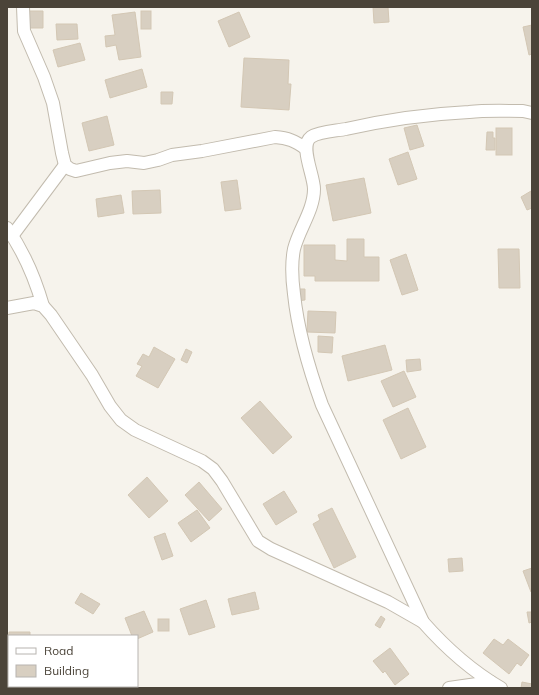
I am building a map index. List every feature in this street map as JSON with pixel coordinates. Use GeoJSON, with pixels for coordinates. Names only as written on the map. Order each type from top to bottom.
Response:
{"type":"FeatureCollection","features":[{"type":"Feature","properties":{"kind":"street"},"geometry":{"type":"LineString","coordinates":[[23,7],[24,32],[44,77],[53,103],[59,141],[66,165],[70,169],[76,171],[110,163],[128,161],[144,163],[172,155],[202,151],[275,137],[285,137],[293,140],[305,148]]}},
{"type":"Feature","properties":{"kind":"street"},"geometry":{"type":"LineString","coordinates":[[423,622],[322,405],[310,372],[296,315],[292,273],[294,249],[310,207],[314,191],[313,178],[305,148],[307,142],[311,138],[320,134],[404,119],[470,111],[523,111],[532,113]]}},
{"type":"Feature","properties":{"kind":"street"},"geometry":{"type":"LineString","coordinates":[[66,165],[10,232],[25,258],[36,282],[43,306],[51,315],[92,375],[110,406],[121,420],[135,430],[202,461],[213,469],[222,481],[258,541],[271,549],[388,602],[423,622],[437,637],[496,685]]}},
{"type":"Feature","properties":{"kind":"street"},"geometry":{"type":"LineString","coordinates":[[7,308],[34,303],[43,306]]}},
{"type":"Feature","properties":{"kind":"street"},"geometry":{"type":"LineString","coordinates":[[449,688],[496,685]]}},
{"type":"Feature","properties":{"kind":"building"},"geometry":{"type":"Polygon","coordinates":[[[373,7],[388,7],[389,22],[374,23],[373,7]]]}},
{"type":"Feature","properties":{"kind":"building"},"geometry":{"type":"Polygon","coordinates":[[[25,11],[43,11],[43,28],[26,28],[25,11]]]}},
{"type":"Feature","properties":{"kind":"building"},"geometry":{"type":"Polygon","coordinates":[[[141,11],[151,11],[151,29],[141,29],[141,11]]]}},
{"type":"Feature","properties":{"kind":"building"},"geometry":{"type":"Polygon","coordinates":[[[135,12],[141,57],[119,60],[116,45],[106,47],[105,36],[115,35],[112,15],[135,12]]]}},
{"type":"Feature","properties":{"kind":"building"},"geometry":{"type":"Polygon","coordinates":[[[239,12],[250,37],[229,47],[218,21],[239,12]]]}},
{"type":"Feature","properties":{"kind":"building"},"geometry":{"type":"Polygon","coordinates":[[[56,24],[77,24],[78,39],[57,40],[56,24]]]}},
{"type":"Feature","properties":{"kind":"building"},"geometry":{"type":"Polygon","coordinates":[[[532,25],[532,54],[529,55],[523,27],[532,25]]]}},
{"type":"Feature","properties":{"kind":"building"},"geometry":{"type":"Polygon","coordinates":[[[80,43],[85,60],[58,67],[53,50],[80,43]]]}},
{"type":"Feature","properties":{"kind":"building"},"geometry":{"type":"Polygon","coordinates":[[[244,58],[289,60],[288,84],[291,84],[289,110],[241,107],[244,58]]]}},
{"type":"Feature","properties":{"kind":"building"},"geometry":{"type":"Polygon","coordinates":[[[142,69],[147,87],[110,98],[105,80],[142,69]]]}},
{"type":"Feature","properties":{"kind":"building"},"geometry":{"type":"Polygon","coordinates":[[[161,92],[173,92],[172,104],[161,104],[161,92]]]}},
{"type":"Feature","properties":{"kind":"building"},"geometry":{"type":"Polygon","coordinates":[[[107,116],[114,145],[89,151],[82,123],[107,116]]]}},
{"type":"Feature","properties":{"kind":"building"},"geometry":{"type":"Polygon","coordinates":[[[417,125],[424,146],[410,150],[404,128],[417,125]]]}},
{"type":"Feature","properties":{"kind":"building"},"geometry":{"type":"Polygon","coordinates":[[[496,128],[512,128],[512,155],[496,155],[496,128]]]}},
{"type":"Feature","properties":{"kind":"building"},"geometry":{"type":"Polygon","coordinates":[[[487,132],[493,132],[493,138],[495,138],[495,150],[486,150],[487,132]]]}},
{"type":"Feature","properties":{"kind":"building"},"geometry":{"type":"Polygon","coordinates":[[[408,152],[417,179],[398,185],[389,159],[408,152]]]}},
{"type":"Feature","properties":{"kind":"building"},"geometry":{"type":"Polygon","coordinates":[[[364,178],[371,213],[333,221],[326,185],[364,178]]]}},
{"type":"Feature","properties":{"kind":"building"},"geometry":{"type":"Polygon","coordinates":[[[237,180],[241,209],[225,211],[221,182],[237,180]]]}},
{"type":"Feature","properties":{"kind":"building"},"geometry":{"type":"Polygon","coordinates":[[[160,190],[161,213],[133,214],[132,191],[160,190]]]}},
{"type":"Feature","properties":{"kind":"building"},"geometry":{"type":"Polygon","coordinates":[[[531,191],[532,208],[527,210],[521,197],[531,191]]]}},
{"type":"Feature","properties":{"kind":"building"},"geometry":{"type":"Polygon","coordinates":[[[121,195],[124,213],[98,217],[96,199],[121,195]]]}},
{"type":"Feature","properties":{"kind":"building"},"geometry":{"type":"Polygon","coordinates":[[[347,239],[364,239],[364,257],[379,257],[379,281],[315,281],[315,276],[304,276],[304,245],[335,245],[335,260],[347,261],[347,239]]]}},
{"type":"Feature","properties":{"kind":"building"},"geometry":{"type":"Polygon","coordinates":[[[498,249],[519,249],[520,288],[499,288],[498,249]]]}},
{"type":"Feature","properties":{"kind":"building"},"geometry":{"type":"Polygon","coordinates":[[[406,254],[418,290],[402,295],[390,260],[406,254]]]}},
{"type":"Feature","properties":{"kind":"building"},"geometry":{"type":"Polygon","coordinates":[[[296,289],[305,289],[305,300],[296,301],[296,289]]]}},
{"type":"Feature","properties":{"kind":"building"},"geometry":{"type":"Polygon","coordinates":[[[308,311],[336,312],[335,333],[307,332],[308,311]]]}},
{"type":"Feature","properties":{"kind":"building"},"geometry":{"type":"Polygon","coordinates":[[[318,336],[333,337],[332,353],[318,352],[318,336]]]}},
{"type":"Feature","properties":{"kind":"building"},"geometry":{"type":"Polygon","coordinates":[[[385,345],[392,370],[348,381],[342,356],[385,345]]]}},
{"type":"Feature","properties":{"kind":"building"},"geometry":{"type":"Polygon","coordinates":[[[154,347],[175,359],[158,388],[136,376],[142,366],[137,364],[143,354],[149,357],[154,347]]]}},
{"type":"Feature","properties":{"kind":"building"},"geometry":{"type":"Polygon","coordinates":[[[186,349],[192,352],[187,363],[181,360],[186,349]]]}},
{"type":"Feature","properties":{"kind":"building"},"geometry":{"type":"Polygon","coordinates":[[[420,359],[421,370],[407,372],[406,360],[420,359]]]}},
{"type":"Feature","properties":{"kind":"building"},"geometry":{"type":"Polygon","coordinates":[[[404,371],[416,397],[393,407],[381,381],[404,371]]]}},
{"type":"Feature","properties":{"kind":"building"},"geometry":{"type":"Polygon","coordinates":[[[260,401],[292,437],[273,454],[241,418],[260,401]]]}},
{"type":"Feature","properties":{"kind":"building"},"geometry":{"type":"Polygon","coordinates":[[[408,408],[426,447],[401,459],[383,420],[408,408]]]}},
{"type":"Feature","properties":{"kind":"building"},"geometry":{"type":"Polygon","coordinates":[[[147,477],[168,501],[149,518],[128,495],[147,477]]]}},
{"type":"Feature","properties":{"kind":"building"},"geometry":{"type":"Polygon","coordinates":[[[199,482],[222,509],[209,521],[185,495],[199,482]]]}},
{"type":"Feature","properties":{"kind":"building"},"geometry":{"type":"Polygon","coordinates":[[[284,491],[297,512],[276,525],[263,504],[284,491]]]}},
{"type":"Feature","properties":{"kind":"building"},"geometry":{"type":"Polygon","coordinates":[[[332,508],[356,557],[334,568],[313,524],[320,520],[318,515],[332,508]]]}},
{"type":"Feature","properties":{"kind":"building"},"geometry":{"type":"Polygon","coordinates":[[[197,510],[210,528],[191,542],[178,523],[197,510]]]}},
{"type":"Feature","properties":{"kind":"building"},"geometry":{"type":"Polygon","coordinates":[[[165,533],[173,556],[162,560],[154,537],[165,533]]]}},
{"type":"Feature","properties":{"kind":"building"},"geometry":{"type":"Polygon","coordinates":[[[462,558],[463,571],[449,572],[448,559],[462,558]]]}},
{"type":"Feature","properties":{"kind":"building"},"geometry":{"type":"Polygon","coordinates":[[[532,568],[532,592],[531,592],[523,571],[532,568]]]}},
{"type":"Feature","properties":{"kind":"building"},"geometry":{"type":"Polygon","coordinates":[[[255,592],[259,609],[232,615],[228,599],[255,592]]]}},
{"type":"Feature","properties":{"kind":"building"},"geometry":{"type":"Polygon","coordinates":[[[81,593],[100,604],[93,614],[75,603],[81,593]]]}},
{"type":"Feature","properties":{"kind":"building"},"geometry":{"type":"Polygon","coordinates":[[[206,600],[215,627],[189,635],[180,609],[206,600]]]}},
{"type":"Feature","properties":{"kind":"building"},"geometry":{"type":"Polygon","coordinates":[[[144,611],[153,632],[138,639],[138,635],[132,635],[125,618],[144,611]]]}},
{"type":"Feature","properties":{"kind":"building"},"geometry":{"type":"Polygon","coordinates":[[[527,612],[532,612],[532,622],[529,623],[527,612]]]}},
{"type":"Feature","properties":{"kind":"building"},"geometry":{"type":"Polygon","coordinates":[[[381,616],[385,619],[380,628],[375,625],[381,616]]]}},
{"type":"Feature","properties":{"kind":"building"},"geometry":{"type":"Polygon","coordinates":[[[158,619],[169,619],[169,631],[158,631],[158,619]]]}},
{"type":"Feature","properties":{"kind":"building"},"geometry":{"type":"Polygon","coordinates":[[[9,632],[30,632],[30,635],[9,635],[9,632]]]}},
{"type":"Feature","properties":{"kind":"building"},"geometry":{"type":"Polygon","coordinates":[[[494,639],[503,645],[508,639],[529,655],[521,666],[517,663],[509,674],[483,653],[494,639]]]}},
{"type":"Feature","properties":{"kind":"building"},"geometry":{"type":"Polygon","coordinates":[[[390,648],[409,674],[395,685],[385,671],[383,673],[373,661],[390,648]]]}},
{"type":"Feature","properties":{"kind":"building"},"geometry":{"type":"Polygon","coordinates":[[[522,682],[532,684],[532,688],[521,688],[522,682]]]}}]}
